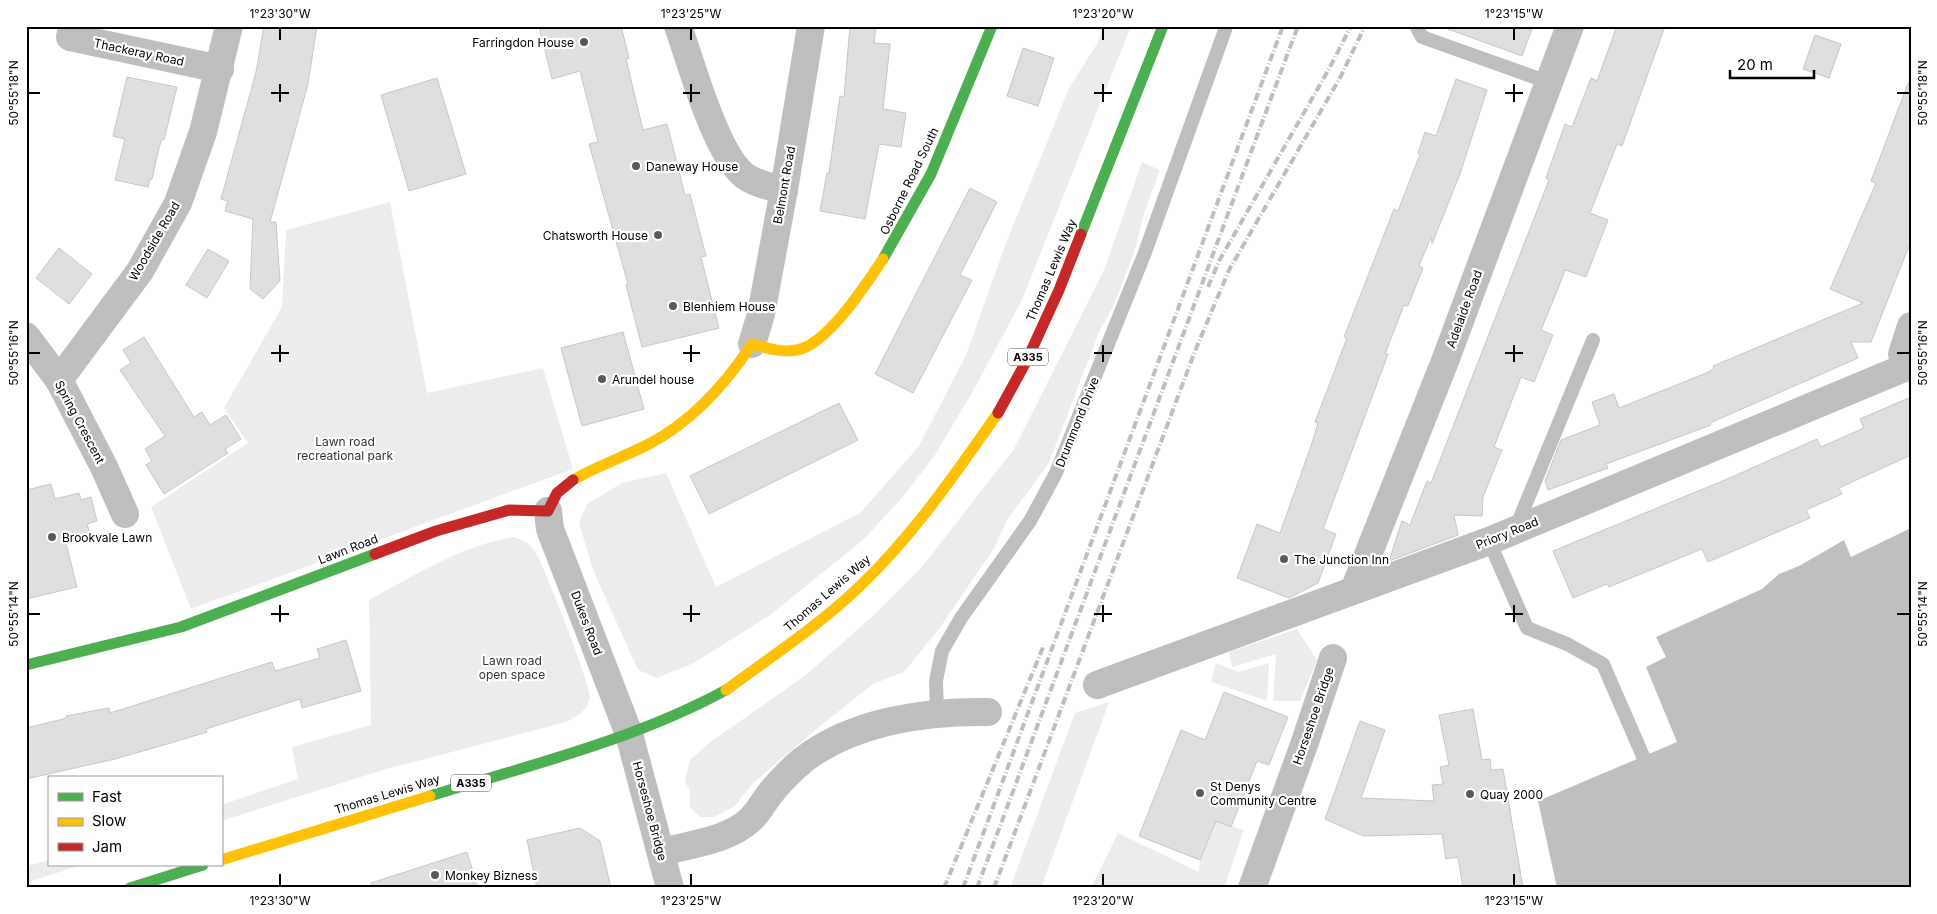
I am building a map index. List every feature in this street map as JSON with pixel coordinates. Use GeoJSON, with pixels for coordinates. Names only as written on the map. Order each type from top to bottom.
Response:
{"type":"FeatureCollection","features":[{"type":"Feature","properties":{"kind":"main road","name":"Osborne Road South"},"geometry":{"type":"LineString","coordinates":[[752,344],[791,351],[803,349],[816,342],[869,281],[901,232],[960,108],[992,26]]}},
{"type":"Feature","properties":{"kind":"main road","name":"Thomas Lewis Way"},"geometry":{"type":"LineString","coordinates":[[222,860],[630,734],[682,713],[726,690],[805,632],[858,588],[900,545],[936,501],[1002,408],[1027,360],[1059,290],[1163,26]]}},
{"type":"Feature","properties":{"kind":"main road"},"geometry":{"type":"LineString","coordinates":[[548,511],[557,493],[578,478],[633,453],[662,437],[708,403],[733,374],[752,344]]}},
{"type":"Feature","properties":{"kind":"main road","name":"Lawn Road"},"geometry":{"type":"LineString","coordinates":[[26,664],[181,627],[436,530],[509,510],[548,511]]}},
{"type":"Feature","properties":{"kind":"main road"},"geometry":{"type":"LineString","coordinates":[[130,888],[200,866]]}},
{"type":"Feature","properties":{"kind":"street","name":"Thackeray Road"},"geometry":{"type":"LineString","coordinates":[[72,26],[70,37],[220,68]]}},
{"type":"Feature","properties":{"kind":"street","name":"Woodside Road"},"geometry":{"type":"LineString","coordinates":[[59,380],[140,271],[178,203],[203,132],[229,26]]}},
{"type":"Feature","properties":{"kind":"street"},"geometry":{"type":"LineString","coordinates":[[678,26],[724,150],[736,168],[747,178],[784,190]]}},
{"type":"Feature","properties":{"kind":"street","name":"Belmont Road"},"geometry":{"type":"LineString","coordinates":[[752,344],[761,314],[811,26]]}},
{"type":"Feature","properties":{"kind":"street","name":"Adelaide Road"},"geometry":{"type":"LineString","coordinates":[[1354,590],[1445,361],[1570,26]]}},
{"type":"Feature","properties":{"kind":"street"},"geometry":{"type":"LineString","coordinates":[[1908,367],[1902,354],[1903,345],[1911,326]]}},
{"type":"Feature","properties":{"kind":"street","name":"Spring Crescent"},"geometry":{"type":"LineString","coordinates":[[26,336],[59,380],[104,467],[125,514]]}},
{"type":"Feature","properties":{"kind":"street","name":"Priory Road"},"geometry":{"type":"LineString","coordinates":[[1097,685],[1489,541],[1908,367]]}},
{"type":"Feature","properties":{"kind":"street","name":"Dukes Road"},"geometry":{"type":"LineString","coordinates":[[548,511],[550,529],[630,734]]}},
{"type":"Feature","properties":{"kind":"street","name":"Horseshoe Bridge"},"geometry":{"type":"LineString","coordinates":[[1252,888],[1333,658]]}},
{"type":"Feature","properties":{"kind":"street"},"geometry":{"type":"LineString","coordinates":[[662,852],[734,832],[752,819],[792,770],[805,759],[839,740],[877,726],[937,713],[988,712]]}},
{"type":"Feature","properties":{"kind":"street","name":"Horseshoe Bridge"},"geometry":{"type":"LineString","coordinates":[[630,734],[670,888]]}},
{"type":"Feature","properties":{"kind":"lane"},"geometry":{"type":"LineString","coordinates":[[1416,26],[1422,37],[1548,82]]}},
{"type":"Feature","properties":{"kind":"lane","name":"Drummond Drive"},"geometry":{"type":"LineString","coordinates":[[937,713],[936,681],[942,651],[961,618],[1026,528],[1056,473],[1137,272],[1225,30]]}},
{"type":"Feature","properties":{"kind":"lane"},"geometry":{"type":"LineString","coordinates":[[1514,530],[1593,340]]}},
{"type":"Feature","properties":{"kind":"lane"},"geometry":{"type":"LineString","coordinates":[[1489,541],[1527,628],[1566,644],[1603,664],[1669,816]]}},
{"type":"Feature","properties":{"kind":"green space"},"geometry":{"type":"Polygon","coordinates":[[[1103,26],[1131,26],[1022,300],[973,391],[935,455],[902,498],[863,540],[770,615],[694,663],[657,678],[638,670],[593,570],[579,523],[587,504],[622,483],[666,473],[716,587],[860,513],[919,446],[966,355],[1004,248],[1069,88],[1097,44],[1103,26]]]}},
{"type":"Feature","properties":{"kind":"green space"},"geometry":{"type":"Polygon","coordinates":[[[1142,162],[1160,170],[1145,211],[1134,253],[1113,307],[1099,332],[1049,463],[1007,520],[995,547],[939,629],[904,672],[873,684],[820,726],[752,784],[735,806],[714,817],[700,817],[689,806],[690,791],[685,781],[690,760],[709,743],[806,675],[875,614],[921,568],[1014,449],[1104,270],[1142,162]]]}},
{"type":"Feature","properties":{"kind":"green space","name":"Lawn road recreational park"},"geometry":{"type":"Polygon","coordinates":[[[390,202],[427,393],[543,368],[573,469],[191,609],[151,507],[248,443],[224,408],[282,307],[286,230],[390,202]]]}},
{"type":"Feature","properties":{"kind":"green space","name":"Lawn road open space"},"geometry":{"type":"Polygon","coordinates":[[[513,537],[526,542],[535,551],[557,601],[584,673],[590,699],[584,710],[566,722],[383,770],[222,821],[222,805],[298,779],[292,747],[371,725],[369,600],[439,562],[494,541],[513,537]]]}},
{"type":"Feature","properties":{"kind":"green space"},"geometry":{"type":"Polygon","coordinates":[[[1297,629],[1317,660],[1300,701],[1273,701],[1276,654],[1232,667],[1229,652],[1297,629]]]}},
{"type":"Feature","properties":{"kind":"green space"},"geometry":{"type":"Polygon","coordinates":[[[1216,663],[1239,672],[1269,663],[1267,701],[1211,682],[1216,663]]]}},
{"type":"Feature","properties":{"kind":"green space"},"geometry":{"type":"Polygon","coordinates":[[[1109,702],[1041,888],[1010,888],[1075,713],[1109,702]]]}},
{"type":"Feature","properties":{"kind":"green space"},"geometry":{"type":"Polygon","coordinates":[[[1216,821],[1244,830],[1224,888],[1091,888],[1118,833],[1199,872],[1200,860],[1216,821]]]}},
{"type":"Feature","properties":{"kind":"green space"},"geometry":{"type":"Polygon","coordinates":[[[48,860],[48,866],[78,866],[26,883],[26,866],[48,860]]]}},
{"type":"Feature","properties":{"kind":"shaded area"},"geometry":{"type":"Polygon","coordinates":[[[1911,528],[1911,888],[1557,888],[1538,801],[1677,742],[1646,667],[1666,657],[1656,637],[1762,589],[1779,574],[1799,566],[1844,540],[1851,557],[1911,528]]]}},
{"type":"Feature","properties":{"kind":"building"},"geometry":{"type":"Polygon","coordinates":[[[264,26],[317,26],[308,84],[270,222],[276,222],[280,281],[263,299],[250,289],[253,219],[225,211],[228,201],[221,199],[256,72],[264,26]]]}},
{"type":"Feature","properties":{"kind":"building"},"geometry":{"type":"Polygon","coordinates":[[[539,26],[621,26],[629,58],[626,59],[643,130],[667,124],[685,195],[690,194],[706,256],[701,257],[719,328],[642,347],[626,285],[628,284],[589,144],[598,142],[580,71],[552,79],[539,26]]]}},
{"type":"Feature","properties":{"kind":"building"},"geometry":{"type":"Polygon","coordinates":[[[850,26],[876,26],[874,43],[890,44],[883,109],[906,113],[901,147],[879,144],[865,219],[820,211],[827,173],[829,173],[840,96],[844,97],[850,26]]]}},
{"type":"Feature","properties":{"kind":"building"},"geometry":{"type":"Polygon","coordinates":[[[1449,26],[1533,26],[1522,56],[1448,29],[1449,26]]]}},
{"type":"Feature","properties":{"kind":"building"},"geometry":{"type":"Polygon","coordinates":[[[1617,26],[1665,26],[1622,146],[1617,144],[1590,213],[1608,220],[1586,277],[1565,270],[1541,330],[1553,335],[1534,382],[1521,377],[1494,447],[1502,450],[1483,497],[1482,516],[1454,515],[1458,535],[1389,561],[1402,521],[1410,525],[1427,481],[1431,483],[1549,180],[1546,178],[1565,124],[1572,127],[1591,78],[1597,81],[1617,26]]]}},
{"type":"Feature","properties":{"kind":"building"},"geometry":{"type":"Polygon","coordinates":[[[1815,35],[1841,44],[1829,78],[1803,69],[1815,35]]]}},
{"type":"Feature","properties":{"kind":"building"},"geometry":{"type":"Polygon","coordinates":[[[1023,48],[1054,58],[1038,106],[1007,96],[1023,48]]]}},
{"type":"Feature","properties":{"kind":"building"},"geometry":{"type":"Polygon","coordinates":[[[127,77],[177,87],[164,140],[162,139],[152,179],[150,179],[148,187],[115,180],[125,139],[113,136],[127,77]]]}},
{"type":"Feature","properties":{"kind":"building"},"geometry":{"type":"Polygon","coordinates":[[[437,78],[466,174],[409,191],[381,95],[437,78]]]}},
{"type":"Feature","properties":{"kind":"building"},"geometry":{"type":"Polygon","coordinates":[[[1456,79],[1487,90],[1460,174],[1432,244],[1431,237],[1419,266],[1423,268],[1408,306],[1404,305],[1385,354],[1388,354],[1323,529],[1336,534],[1318,583],[1289,598],[1237,578],[1257,524],[1280,533],[1311,446],[1318,423],[1315,422],[1347,338],[1344,337],[1394,209],[1398,211],[1420,154],[1418,153],[1425,132],[1436,136],[1456,79]]]}},
{"type":"Feature","properties":{"kind":"building"},"geometry":{"type":"Polygon","coordinates":[[[1909,81],[1911,81],[1911,241],[1871,342],[1851,342],[1858,358],[1710,423],[1711,425],[1606,464],[1608,468],[1548,490],[1545,481],[1561,440],[1600,425],[1592,402],[1614,394],[1619,408],[1704,374],[1714,369],[1713,366],[1863,303],[1830,289],[1876,183],[1871,181],[1909,81]]]}},
{"type":"Feature","properties":{"kind":"building"},"geometry":{"type":"Polygon","coordinates":[[[970,188],[997,202],[960,275],[972,280],[913,393],[875,374],[970,188]]]}},
{"type":"Feature","properties":{"kind":"building"},"geometry":{"type":"Polygon","coordinates":[[[59,248],[92,274],[69,304],[36,278],[59,248]]]}},
{"type":"Feature","properties":{"kind":"building"},"geometry":{"type":"Polygon","coordinates":[[[208,249],[229,261],[207,298],[186,285],[208,249]]]}},
{"type":"Feature","properties":{"kind":"building","name":"Arundel house"},"geometry":{"type":"Polygon","coordinates":[[[623,332],[644,409],[582,426],[561,348],[623,332]]]}},
{"type":"Feature","properties":{"kind":"building"},"geometry":{"type":"Polygon","coordinates":[[[144,337],[194,417],[202,412],[210,425],[226,415],[241,439],[225,449],[228,453],[164,494],[146,465],[152,461],[145,449],[165,436],[120,370],[131,363],[123,350],[144,337]]]}},
{"type":"Feature","properties":{"kind":"building"},"geometry":{"type":"Polygon","coordinates":[[[1911,397],[1911,455],[1839,488],[1842,494],[1806,510],[1810,518],[1708,562],[1702,549],[1609,587],[1607,584],[1573,598],[1553,551],[1732,477],[1817,439],[1821,447],[1864,428],[1860,419],[1911,397]]]}},
{"type":"Feature","properties":{"kind":"building"},"geometry":{"type":"Polygon","coordinates":[[[839,403],[858,440],[709,514],[690,476],[839,403]]]}},
{"type":"Feature","properties":{"kind":"building","name":"Brookvale Lawn"},"geometry":{"type":"Polygon","coordinates":[[[51,484],[55,499],[79,493],[81,500],[91,497],[97,521],[87,524],[90,534],[65,539],[77,587],[26,599],[26,490],[51,484]]]}},
{"type":"Feature","properties":{"kind":"building"},"geometry":{"type":"Polygon","coordinates":[[[346,640],[361,691],[302,708],[300,699],[206,729],[207,732],[174,742],[115,759],[26,779],[26,728],[67,718],[66,716],[109,708],[110,713],[272,662],[275,671],[320,658],[317,649],[346,640]]]}},
{"type":"Feature","properties":{"kind":"building","name":"St Denys Community Centre"},"geometry":{"type":"Polygon","coordinates":[[[1224,692],[1288,717],[1269,765],[1257,761],[1231,827],[1216,821],[1200,860],[1139,836],[1181,730],[1205,740],[1224,692]]]}},
{"type":"Feature","properties":{"kind":"building"},"geometry":{"type":"Polygon","coordinates":[[[1473,709],[1482,760],[1490,759],[1491,770],[1503,769],[1523,888],[1463,888],[1458,857],[1446,859],[1442,834],[1363,836],[1325,819],[1360,721],[1385,730],[1361,798],[1434,801],[1432,785],[1443,784],[1440,767],[1449,765],[1439,715],[1473,709]]]}},
{"type":"Feature","properties":{"kind":"building"},"geometry":{"type":"Polygon","coordinates":[[[580,828],[600,841],[611,888],[537,888],[527,840],[580,828]]]}},
{"type":"Feature","properties":{"kind":"building","name":"Monkey Bizness"},"geometry":{"type":"Polygon","coordinates":[[[467,852],[478,888],[372,888],[371,883],[467,852]]]}},
{"type":"Feature","properties":{"kind":"railway"},"geometry":{"type":"LineString","coordinates":[[963,888],[1283,26]]}},
{"type":"Feature","properties":{"kind":"railway"},"geometry":{"type":"LineString","coordinates":[[977,888],[1298,26]]}},
{"type":"Feature","properties":{"kind":"railway"},"geometry":{"type":"LineString","coordinates":[[1208,287],[1219,261],[1329,69],[1351,26]]}},
{"type":"Feature","properties":{"kind":"railway"},"geometry":{"type":"LineString","coordinates":[[994,888],[1195,351],[1229,270],[1341,76],[1365,26]]}},
{"type":"Feature","properties":{"kind":"railway"},"geometry":{"type":"LineString","coordinates":[[944,888],[1044,645]]}},
{"type":"Feature","properties":{"kind":"traffic: fast"},"geometry":{"type":"LineString","coordinates":[[883,259],[931,174],[992,26]]}},
{"type":"Feature","properties":{"kind":"traffic: fast"},"geometry":{"type":"LineString","coordinates":[[1081,234],[1163,26]]}},
{"type":"Feature","properties":{"kind":"traffic: fast"},"geometry":{"type":"LineString","coordinates":[[26,665],[181,627],[375,554]]}},
{"type":"Feature","properties":{"kind":"traffic: fast"},"geometry":{"type":"LineString","coordinates":[[430,796],[618,737],[691,708],[726,690]]}},
{"type":"Feature","properties":{"kind":"traffic: fast"},"geometry":{"type":"LineString","coordinates":[[130,888],[200,866]]}},
{"type":"Feature","properties":{"kind":"traffic: slow"},"geometry":{"type":"LineString","coordinates":[[573,480],[649,444],[680,424],[719,388],[752,344],[774,350],[791,351],[809,345],[821,337],[845,312],[883,259]]}},
{"type":"Feature","properties":{"kind":"traffic: slow"},"geometry":{"type":"LineString","coordinates":[[726,690],[827,615],[878,568],[915,526],[998,413]]}},
{"type":"Feature","properties":{"kind":"traffic: slow"},"geometry":{"type":"LineString","coordinates":[[222,860],[430,796]]}},
{"type":"Feature","properties":{"kind":"traffic: jam"},"geometry":{"type":"LineString","coordinates":[[998,413],[1027,360],[1059,290],[1081,234]]}},
{"type":"Feature","properties":{"kind":"traffic: jam"},"geometry":{"type":"LineString","coordinates":[[375,554],[436,531],[509,510],[548,511],[557,493],[573,480]]}},
{"type":"Feature","properties":{"kind":"place","name":"Farringdon House"},"geometry":{"type":"Point","coordinates":[584,42]}},
{"type":"Feature","properties":{"kind":"place","name":"Daneway House"},"geometry":{"type":"Point","coordinates":[636,166]}},
{"type":"Feature","properties":{"kind":"place","name":"Chatsworth House"},"geometry":{"type":"Point","coordinates":[658,235]}},
{"type":"Feature","properties":{"kind":"place","name":"Blenhiem House"},"geometry":{"type":"Point","coordinates":[673,306]}},
{"type":"Feature","properties":{"kind":"place","name":"Arundel house"},"geometry":{"type":"Point","coordinates":[602,379]}},
{"type":"Feature","properties":{"kind":"place","name":"Brookvale Lawn"},"geometry":{"type":"Point","coordinates":[52,537]}},
{"type":"Feature","properties":{"kind":"place","name":"The Junction Inn"},"geometry":{"type":"Point","coordinates":[1284,559]}},
{"type":"Feature","properties":{"kind":"place","name":"St Denys Community Centre"},"geometry":{"type":"Point","coordinates":[1200,793]}},
{"type":"Feature","properties":{"kind":"place","name":"Quay 2000"},"geometry":{"type":"Point","coordinates":[1470,794]}},
{"type":"Feature","properties":{"kind":"place","name":"Monkey Bizness"},"geometry":{"type":"Point","coordinates":[435,875]}}]}
